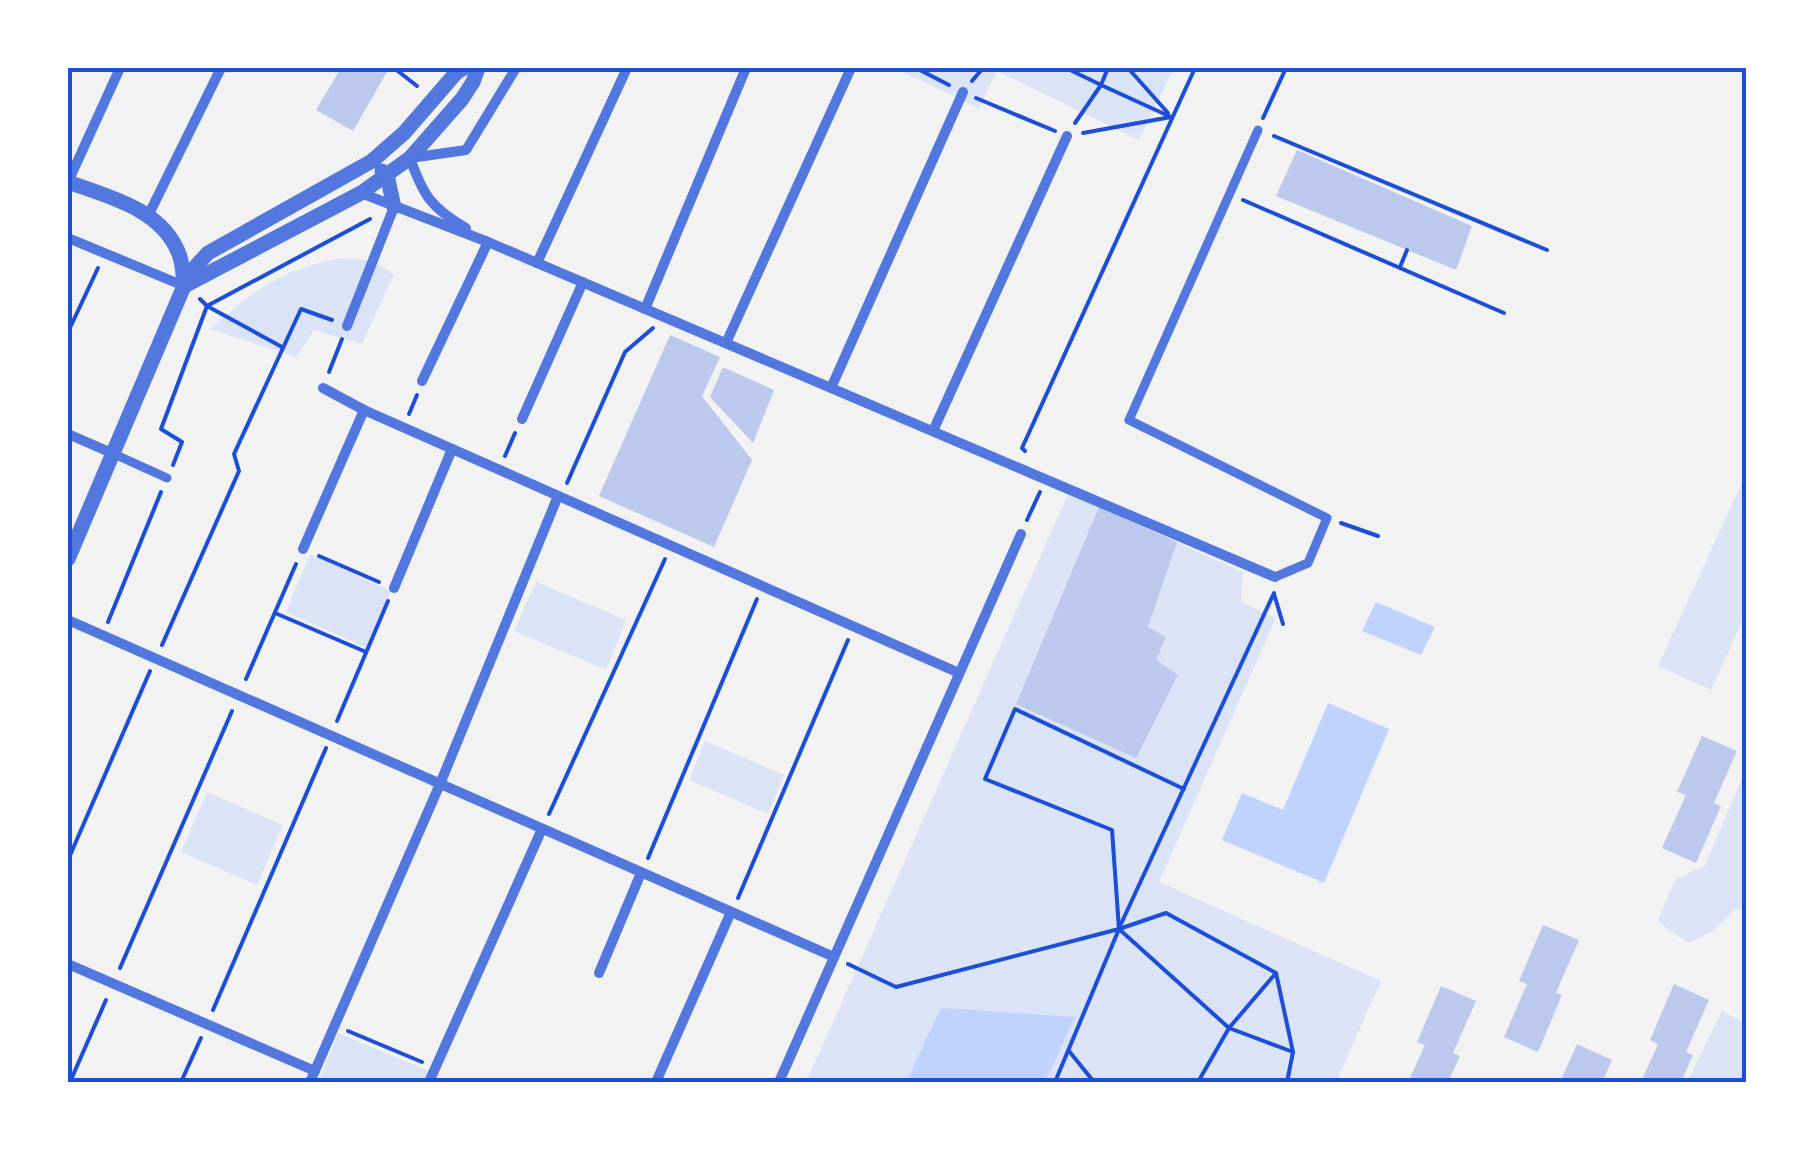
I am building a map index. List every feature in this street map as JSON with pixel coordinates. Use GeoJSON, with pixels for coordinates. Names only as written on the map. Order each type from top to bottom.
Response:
{"type":"FeatureCollection","features":[{"type":"Feature","properties":{"kind":"street"},"geometry":{"type":"LineString","coordinates":[[120,68],[68,182],[149,214],[169,234],[181,258],[184,286]]}},
{"type":"Feature","properties":{"kind":"street"},"geometry":{"type":"LineString","coordinates":[[149,214],[221,68]]}},
{"type":"Feature","properties":{"kind":"street"},"geometry":{"type":"LineString","coordinates":[[68,559],[196,266],[208,254],[372,161],[404,133],[464,68]]}},
{"type":"Feature","properties":{"kind":"street"},"geometry":{"type":"LineString","coordinates":[[184,286],[361,193],[410,158],[462,100],[478,68]]}},
{"type":"Feature","properties":{"kind":"street"},"geometry":{"type":"LineString","coordinates":[[410,158],[466,150],[516,68]]}},
{"type":"Feature","properties":{"kind":"street"},"geometry":{"type":"LineString","coordinates":[[537,263],[626,68]]}},
{"type":"Feature","properties":{"kind":"street"},"geometry":{"type":"LineString","coordinates":[[646,309],[746,68]]}},
{"type":"Feature","properties":{"kind":"street"},"geometry":{"type":"LineString","coordinates":[[726,344],[851,68]]}},
{"type":"Feature","properties":{"kind":"street"},"geometry":{"type":"LineString","coordinates":[[831,388],[963,92]]}},
{"type":"Feature","properties":{"kind":"street"},"geometry":{"type":"LineString","coordinates":[[361,193],[488,242],[1275,577],[1308,563],[1328,518],[1130,420],[1258,130]]}},
{"type":"Feature","properties":{"kind":"street"},"geometry":{"type":"LineString","coordinates":[[933,431],[1066,136]]}},
{"type":"Feature","properties":{"kind":"street"},"geometry":{"type":"LineString","coordinates":[[410,158],[425,194],[438,210],[488,242]]}},
{"type":"Feature","properties":{"kind":"street"},"geometry":{"type":"LineString","coordinates":[[347,326],[394,206],[387,175],[372,161]]}},
{"type":"Feature","properties":{"kind":"street"},"geometry":{"type":"LineString","coordinates":[[68,238],[184,286]]}},
{"type":"Feature","properties":{"kind":"street"},"geometry":{"type":"LineString","coordinates":[[422,382],[488,242]]}},
{"type":"Feature","properties":{"kind":"street"},"geometry":{"type":"LineString","coordinates":[[522,419],[583,282]]}},
{"type":"Feature","properties":{"kind":"street"},"geometry":{"type":"LineString","coordinates":[[323,388],[403,428],[960,673]]}},
{"type":"Feature","properties":{"kind":"street"},"geometry":{"type":"LineString","coordinates":[[303,549],[364,410]]}},
{"type":"Feature","properties":{"kind":"street"},"geometry":{"type":"LineString","coordinates":[[68,434],[167,478]]}},
{"type":"Feature","properties":{"kind":"street"},"geometry":{"type":"LineString","coordinates":[[394,588],[452,449]]}},
{"type":"Feature","properties":{"kind":"street"},"geometry":{"type":"LineString","coordinates":[[68,964],[206,1024],[312,1077],[560,496]]}},
{"type":"Feature","properties":{"kind":"street"},"geometry":{"type":"LineString","coordinates":[[779,1082],[1021,534]]}},
{"type":"Feature","properties":{"kind":"street"},"geometry":{"type":"LineString","coordinates":[[68,620],[834,958]]}},
{"type":"Feature","properties":{"kind":"street"},"geometry":{"type":"LineString","coordinates":[[429,1082],[542,829]]}},
{"type":"Feature","properties":{"kind":"street"},"geometry":{"type":"LineString","coordinates":[[599,973],[642,872]]}},
{"type":"Feature","properties":{"kind":"street"},"geometry":{"type":"LineString","coordinates":[[656,1082],[732,912]]}},
{"type":"Feature","properties":{"kind":"path"},"geometry":{"type":"LineString","coordinates":[[394,68],[432,99]]}},
{"type":"Feature","properties":{"kind":"path"},"geometry":{"type":"LineString","coordinates":[[405,76],[408,68]]}},
{"type":"Feature","properties":{"kind":"path"},"geometry":{"type":"LineString","coordinates":[[916,68],[1066,136],[1171,116]]}},
{"type":"Feature","properties":{"kind":"path"},"geometry":{"type":"LineString","coordinates":[[1066,68],[1171,116]]}},
{"type":"Feature","properties":{"kind":"path"},"geometry":{"type":"LineString","coordinates":[[1066,136],[1108,68]]}},
{"type":"Feature","properties":{"kind":"path"},"geometry":{"type":"LineString","coordinates":[[1128,68],[1171,116]]}},
{"type":"Feature","properties":{"kind":"path"},"geometry":{"type":"LineString","coordinates":[[1021,534],[1046,479],[1022,448],[1194,68]]}},
{"type":"Feature","properties":{"kind":"path"},"geometry":{"type":"LineString","coordinates":[[1286,68],[1258,130],[1547,250]]}},
{"type":"Feature","properties":{"kind":"path"},"geometry":{"type":"LineString","coordinates":[[1230,194],[1504,312]]}},
{"type":"Feature","properties":{"kind":"path"},"geometry":{"type":"LineString","coordinates":[[103,636],[182,442],[161,429],[207,306],[394,206]]}},
{"type":"Feature","properties":{"kind":"path"},"geometry":{"type":"LineString","coordinates":[[1400,267],[1407,250]]}},
{"type":"Feature","properties":{"kind":"path"},"geometry":{"type":"LineString","coordinates":[[68,332],[105,253]]}},
{"type":"Feature","properties":{"kind":"path"},"geometry":{"type":"LineString","coordinates":[[207,306],[282,347]]}},
{"type":"Feature","properties":{"kind":"path"},"geometry":{"type":"LineString","coordinates":[[68,860],[239,471],[234,454],[301,309],[347,326],[323,388]]}},
{"type":"Feature","properties":{"kind":"path"},"geometry":{"type":"LineString","coordinates":[[560,496],[625,352],[665,317]]}},
{"type":"Feature","properties":{"kind":"path"},"geometry":{"type":"LineString","coordinates":[[403,428],[422,382]]}},
{"type":"Feature","properties":{"kind":"path"},"geometry":{"type":"LineString","coordinates":[[498,470],[522,419]]}},
{"type":"Feature","properties":{"kind":"path"},"geometry":{"type":"LineString","coordinates":[[1328,518],[1378,536]]}},
{"type":"Feature","properties":{"kind":"path"},"geometry":{"type":"LineString","coordinates":[[542,829],[671,546]]}},
{"type":"Feature","properties":{"kind":"path"},"geometry":{"type":"LineString","coordinates":[[70,1082],[303,549],[394,588],[182,1082]]}},
{"type":"Feature","properties":{"kind":"path"},"geometry":{"type":"LineString","coordinates":[[642,872],[762,586]]}},
{"type":"Feature","properties":{"kind":"path"},"geometry":{"type":"LineString","coordinates":[[1055,1082],[1119,928],[1274,594],[1282,624]]}},
{"type":"Feature","properties":{"kind":"path"},"geometry":{"type":"LineString","coordinates":[[275,613],[366,652]]}},
{"type":"Feature","properties":{"kind":"path"},"geometry":{"type":"LineString","coordinates":[[732,912],[854,626]]}},
{"type":"Feature","properties":{"kind":"path"},"geometry":{"type":"LineString","coordinates":[[1184,789],[1015,710],[986,779],[1112,830],[1119,928],[1230,1028],[1294,1052]]}},
{"type":"Feature","properties":{"kind":"path"},"geometry":{"type":"LineString","coordinates":[[834,958],[896,987],[1166,913],[1276,974],[1294,1052],[1288,1082]]}},
{"type":"Feature","properties":{"kind":"path"},"geometry":{"type":"LineString","coordinates":[[1198,1082],[1230,1028],[1276,974]]}},
{"type":"Feature","properties":{"kind":"path"},"geometry":{"type":"LineString","coordinates":[[335,1026],[436,1068]]}},
{"type":"Feature","properties":{"kind":"path"},"geometry":{"type":"LineString","coordinates":[[1068,1050],[1094,1082]]}},
{"type":"Feature","properties":{"kind":"shaded area"},"geometry":{"type":"Polygon","coordinates":[[[894,68],[1174,68],[1139,140],[997,71],[979,108],[894,68]]]}},
{"type":"Feature","properties":{"kind":"shaded area"},"geometry":{"type":"Polygon","coordinates":[[[339,258],[369,260],[394,274],[362,344],[314,330],[296,357],[210,329],[269,283],[339,258]]]}},
{"type":"Feature","properties":{"kind":"shaded area"},"geometry":{"type":"Polygon","coordinates":[[[1746,474],[1746,613],[1711,690],[1658,666],[1746,474]]]}},
{"type":"Feature","properties":{"kind":"shaded area"},"geometry":{"type":"Polygon","coordinates":[[[1068,494],[1243,572],[1241,602],[1276,618],[1159,882],[1381,981],[1336,1082],[819,1082],[808,1078],[1068,494]]]}},
{"type":"Feature","properties":{"kind":"shaded area"},"geometry":{"type":"Polygon","coordinates":[[[310,554],[391,591],[367,648],[286,612],[310,554]]]}},
{"type":"Feature","properties":{"kind":"shaded area"},"geometry":{"type":"Polygon","coordinates":[[[536,582],[626,620],[606,670],[514,631],[536,582]]]}},
{"type":"Feature","properties":{"kind":"shaded area"},"geometry":{"type":"Polygon","coordinates":[[[705,741],[784,775],[768,814],[689,780],[705,741]]]}},
{"type":"Feature","properties":{"kind":"shaded area"},"geometry":{"type":"Polygon","coordinates":[[[1746,769],[1746,912],[1737,908],[1713,931],[1689,943],[1658,920],[1675,880],[1705,865],[1746,769]]]}},
{"type":"Feature","properties":{"kind":"shaded area"},"geometry":{"type":"Polygon","coordinates":[[[207,792],[283,825],[257,885],[181,852],[207,792]]]}},
{"type":"Feature","properties":{"kind":"shaded area"},"geometry":{"type":"Polygon","coordinates":[[[1722,1011],[1746,1023],[1746,1082],[1687,1082],[1722,1011]]]}},
{"type":"Feature","properties":{"kind":"shaded area"},"geometry":{"type":"Polygon","coordinates":[[[338,1033],[429,1071],[424,1082],[318,1082],[338,1033]]]}},
{"type":"Feature","properties":{"kind":"water"},"geometry":{"type":"Polygon","coordinates":[[[1376,602],[1435,627],[1421,655],[1362,631],[1376,602]]]}},
{"type":"Feature","properties":{"kind":"water"},"geometry":{"type":"Polygon","coordinates":[[[1328,703],[1389,729],[1324,883],[1222,840],[1242,793],[1283,810],[1328,703]]]}},
{"type":"Feature","properties":{"kind":"water"},"geometry":{"type":"Polygon","coordinates":[[[941,1008],[1075,1017],[1045,1082],[906,1082],[941,1008]]]}},
{"type":"Feature","properties":{"kind":"building"},"geometry":{"type":"Polygon","coordinates":[[[341,68],[389,68],[353,131],[316,110],[341,68]]]}},
{"type":"Feature","properties":{"kind":"building"},"geometry":{"type":"Polygon","coordinates":[[[1297,150],[1472,226],[1456,270],[1276,196],[1297,150]]]}},
{"type":"Feature","properties":{"kind":"building"},"geometry":{"type":"Polygon","coordinates":[[[670,335],[720,357],[702,396],[752,460],[714,547],[599,496],[670,335]]]}},
{"type":"Feature","properties":{"kind":"building"},"geometry":{"type":"Polygon","coordinates":[[[723,367],[774,390],[753,443],[710,397],[723,367]]]}},
{"type":"Feature","properties":{"kind":"building"},"geometry":{"type":"Polygon","coordinates":[[[1099,507],[1177,542],[1148,627],[1166,637],[1156,660],[1178,675],[1136,758],[1016,704],[1099,507]]]}},
{"type":"Feature","properties":{"kind":"building"},"geometry":{"type":"Polygon","coordinates":[[[1702,736],[1737,751],[1714,803],[1721,806],[1696,863],[1662,848],[1686,795],[1677,792],[1702,736]]]}},
{"type":"Feature","properties":{"kind":"building"},"geometry":{"type":"Polygon","coordinates":[[[1543,925],[1579,940],[1556,993],[1562,995],[1538,1052],[1504,1037],[1527,984],[1519,981],[1543,925]]]}},
{"type":"Feature","properties":{"kind":"building"},"geometry":{"type":"Polygon","coordinates":[[[1674,984],[1709,1000],[1686,1052],[1693,1055],[1681,1082],[1641,1082],[1658,1044],[1650,1040],[1674,984]]]}},
{"type":"Feature","properties":{"kind":"building"},"geometry":{"type":"Polygon","coordinates":[[[1441,986],[1476,1001],[1453,1053],[1460,1056],[1448,1082],[1408,1082],[1425,1045],[1417,1042],[1441,986]]]}},
{"type":"Feature","properties":{"kind":"building"},"geometry":{"type":"Polygon","coordinates":[[[1577,1044],[1612,1060],[1602,1082],[1560,1082],[1577,1044]]]}}]}
